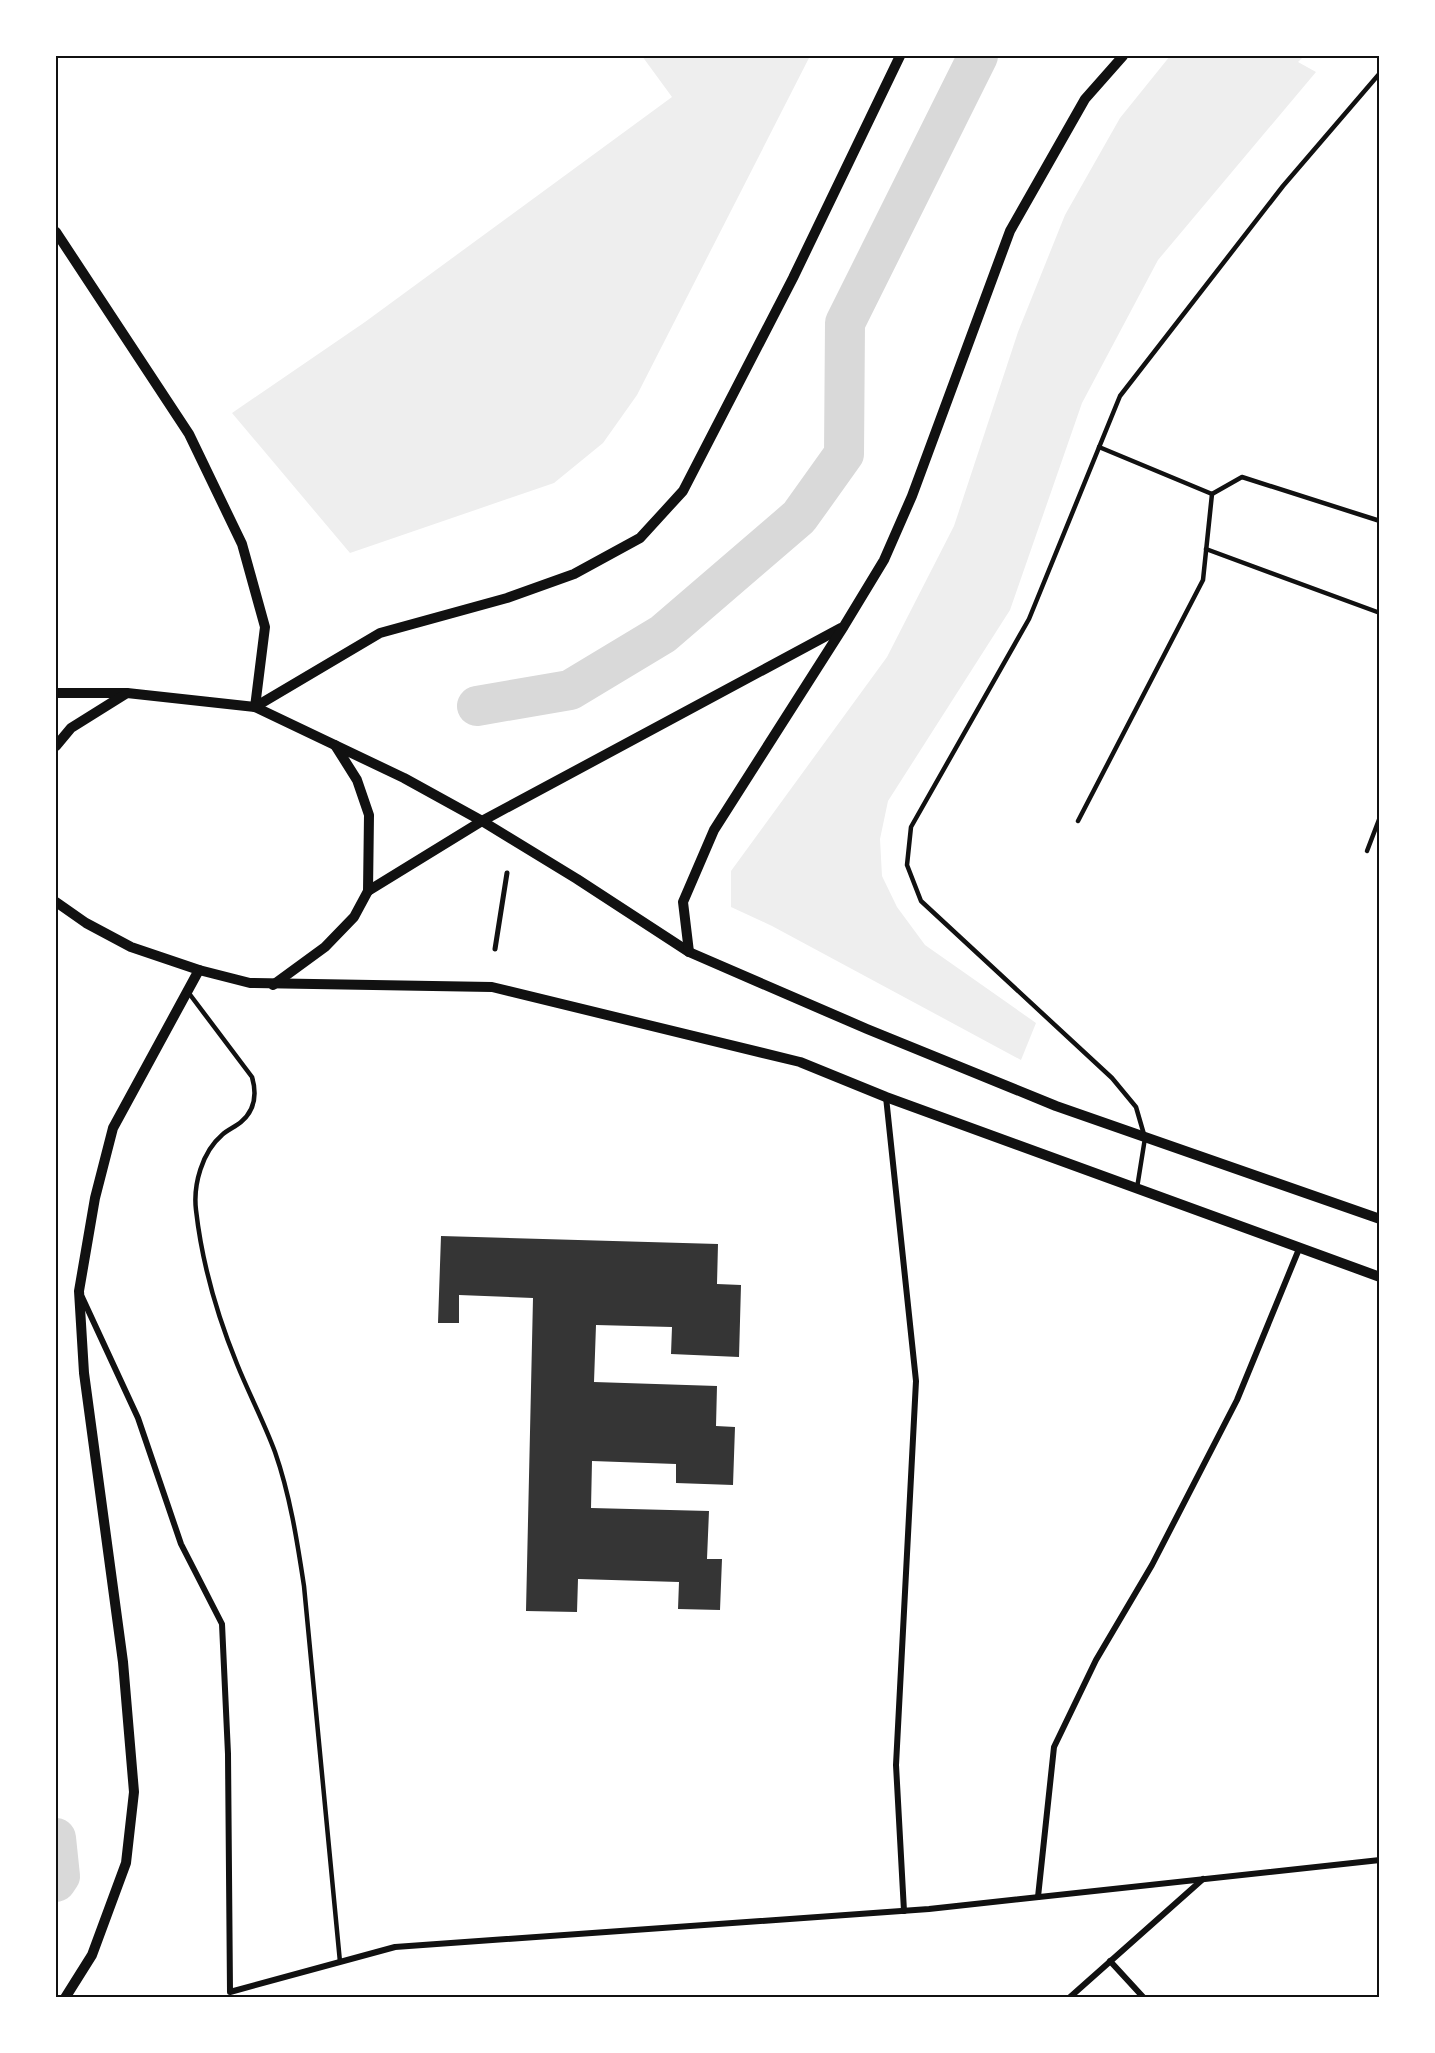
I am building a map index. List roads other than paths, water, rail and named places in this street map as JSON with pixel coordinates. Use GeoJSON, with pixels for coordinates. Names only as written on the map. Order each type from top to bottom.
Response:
{"type":"FeatureCollection","features":[{"type":"Feature","properties":{"kind":"street"},"geometry":{"type":"LineString","coordinates":[[255,707],[380,633],[507,598],[563,578],[640,538],[683,491],[793,278],[900,56]]}},
{"type":"Feature","properties":{"kind":"street"},"geometry":{"type":"LineString","coordinates":[[689,952],[683,902],[714,830],[884,560],[912,496],[1010,231],[1085,99],[1123,56]]}},
{"type":"Feature","properties":{"kind":"street"},"geometry":{"type":"LineString","coordinates":[[56,232],[189,434],[242,544],[265,627],[255,707]]}},
{"type":"Feature","properties":{"kind":"street"},"geometry":{"type":"LineString","coordinates":[[368,891],[482,821],[844,626]]}},
{"type":"Feature","properties":{"kind":"street"},"geometry":{"type":"LineString","coordinates":[[56,693],[127,693],[255,707],[404,778],[482,821],[689,952],[867,1029],[1056,1106],[1380,1219]]}},
{"type":"Feature","properties":{"kind":"street"},"geometry":{"type":"LineString","coordinates":[[56,746],[71,728],[127,693]]}},
{"type":"Feature","properties":{"kind":"street"},"geometry":{"type":"LineString","coordinates":[[273,985],[325,947],[354,917],[368,891],[369,815],[357,780],[335,745]]}},
{"type":"Feature","properties":{"kind":"street"},"geometry":{"type":"LineString","coordinates":[[495,949],[507,873]]}},
{"type":"Feature","properties":{"kind":"street"},"geometry":{"type":"LineString","coordinates":[[56,902],[86,923],[131,947],[199,970],[250,983],[492,987],[800,1062],[886,1097],[1380,1277]]}},
{"type":"Feature","properties":{"kind":"street"},"geometry":{"type":"LineString","coordinates":[[65,1998],[92,1955],[126,1863],[134,1792],[123,1662],[84,1373],[79,1291],[94,1198],[113,1128],[199,970]]}},
{"type":"Feature","properties":{"kind":"street"},"geometry":{"type":"LineString","coordinates":[[886,1097],[916,1382],[896,1765],[904,1911]]}},
{"type":"Feature","properties":{"kind":"street"},"geometry":{"type":"LineString","coordinates":[[1038,1897],[1054,1747],[1096,1660],[1152,1565],[1237,1400],[1299,1249]]}},
{"type":"Feature","properties":{"kind":"street"},"geometry":{"type":"LineString","coordinates":[[79,1291],[138,1418],[181,1544],[222,1624],[228,1754],[229,1995],[395,1947],[904,1911],[1380,1860]]}},
{"type":"Feature","properties":{"kind":"street"},"geometry":{"type":"LineString","coordinates":[[1069,1998],[1204,1878]]}},
{"type":"Feature","properties":{"kind":"street"},"geometry":{"type":"LineString","coordinates":[[1110,1961],[1144,1998]]}},
{"type":"Feature","properties":{"kind":"lane"},"geometry":{"type":"LineString","coordinates":[[1137,1188],[1145,1138],[1136,1107],[1112,1078],[921,901],[907,865],[911,827],[1029,619],[1120,396],[1283,186],[1380,73]]}},
{"type":"Feature","properties":{"kind":"lane"},"geometry":{"type":"LineString","coordinates":[[1099,447],[1212,494]]}},
{"type":"Feature","properties":{"kind":"lane"},"geometry":{"type":"LineString","coordinates":[[1212,494],[1242,477],[1380,520]]}},
{"type":"Feature","properties":{"kind":"lane"},"geometry":{"type":"LineString","coordinates":[[1078,821],[1203,580],[1212,494]]}},
{"type":"Feature","properties":{"kind":"lane"},"geometry":{"type":"LineString","coordinates":[[1206,549],[1380,613]]}},
{"type":"Feature","properties":{"kind":"lane"},"geometry":{"type":"LineString","coordinates":[[1367,851],[1380,818]]}},
{"type":"Feature","properties":{"kind":"lane"},"geometry":{"type":"LineString","coordinates":[[188,991],[252,1077],[255,1088],[255,1098],[247,1116],[221,1135],[208,1153],[199,1173],[196,1209],[205,1261],[224,1330],[275,1453],[285,1484],[296,1534],[304,1586],[340,1962]]}},
{"type":"Feature","properties":{"kind":"waterway"},"geometry":{"type":"LineString","coordinates":[[477,706],[570,690],[663,634],[799,517],[844,454],[845,323],[978,56]]}},
{"type":"Feature","properties":{"kind":"waterway"},"geometry":{"type":"LineString","coordinates":[[56,1838],[60,1876],[56,1882]]}}]}
